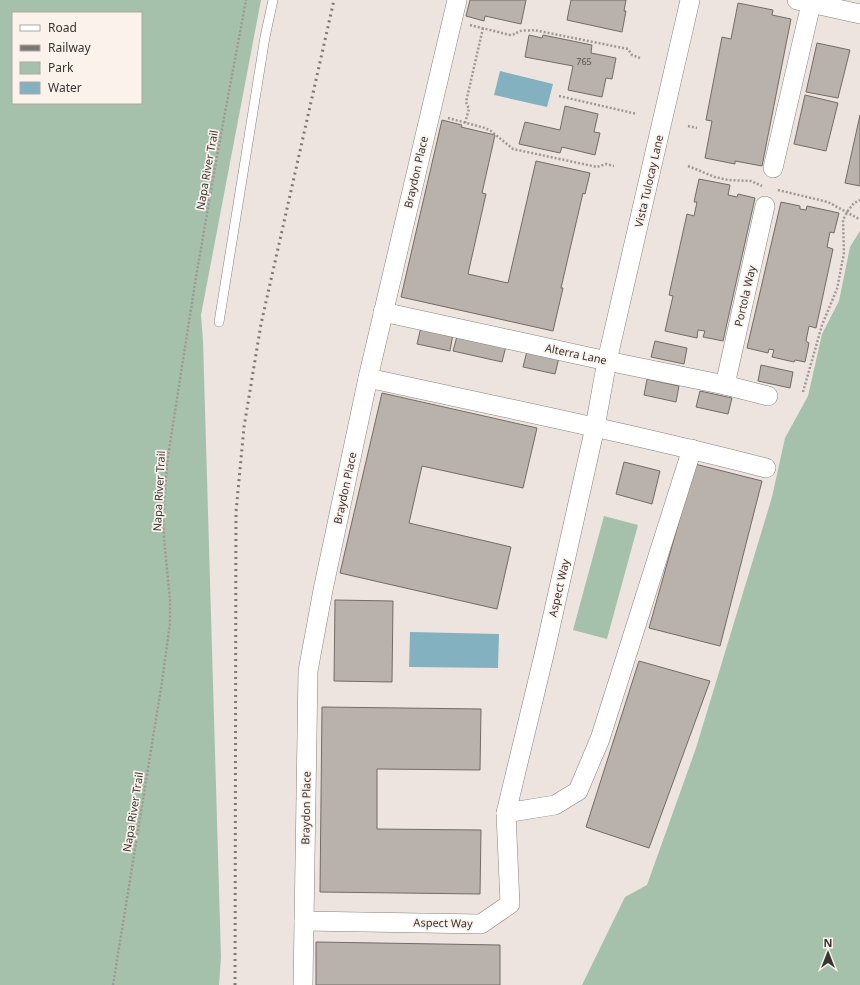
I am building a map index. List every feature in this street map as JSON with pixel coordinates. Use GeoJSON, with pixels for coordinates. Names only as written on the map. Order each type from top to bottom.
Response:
{"type":"FeatureCollection","features":[{"type":"Feature","properties":{"kind":"street","name":"Braydon Place"},"geometry":{"type":"LineString","coordinates":[[303,985],[308,671],[323,590],[368,378],[457,0]]}},
{"type":"Feature","properties":{"kind":"street","name":"Vista Tulocay Lane"},"geometry":{"type":"LineString","coordinates":[[607,361],[690,0]]}},
{"type":"Feature","properties":{"kind":"street"},"geometry":{"type":"LineString","coordinates":[[773,168],[804,2],[860,14]]}},
{"type":"Feature","properties":{"kind":"street","name":"Portola Way"},"geometry":{"type":"LineString","coordinates":[[725,385],[765,206]]}},
{"type":"Feature","properties":{"kind":"street","name":"Alterra Lane"},"geometry":{"type":"LineString","coordinates":[[383,312],[725,385],[768,396]]}},
{"type":"Feature","properties":{"kind":"street","name":"Aspect Way"},"geometry":{"type":"LineString","coordinates":[[304,921],[482,924],[510,904],[506,813],[546,648],[595,427],[607,361]]}},
{"type":"Feature","properties":{"kind":"street"},"geometry":{"type":"LineString","coordinates":[[368,378],[692,448],[766,468]]}},
{"type":"Feature","properties":{"kind":"street"},"geometry":{"type":"LineString","coordinates":[[506,813],[555,805],[578,791],[600,738],[692,448]]}},
{"type":"Feature","properties":{"kind":"lane"},"geometry":{"type":"LineString","coordinates":[[219,322],[264,45],[273,0]]}},
{"type":"Feature","properties":{"kind":"path","name":"Napa River Trail"},"geometry":{"type":"LineString","coordinates":[[114,985],[161,690],[170,623],[170,600],[163,516],[167,463],[195,283],[246,0]]}},
{"type":"Feature","properties":{"kind":"path"},"geometry":{"type":"LineString","coordinates":[[452,21],[510,35],[520,31],[534,30],[628,49],[632,55],[640,58]]}},
{"type":"Feature","properties":{"kind":"path"},"geometry":{"type":"LineString","coordinates":[[466,123],[469,109],[466,102],[483,28]]}},
{"type":"Feature","properties":{"kind":"path"},"geometry":{"type":"LineString","coordinates":[[559,96],[637,114]]}},
{"type":"Feature","properties":{"kind":"path"},"geometry":{"type":"LineString","coordinates":[[430,114],[485,128],[513,149],[597,167],[606,164],[614,166]]}},
{"type":"Feature","properties":{"kind":"path"},"geometry":{"type":"LineString","coordinates":[[688,126],[697,128]]}},
{"type":"Feature","properties":{"kind":"path"},"geometry":{"type":"LineString","coordinates":[[804,392],[822,325],[836,289],[844,253],[843,220],[854,203],[860,200]]}},
{"type":"Feature","properties":{"kind":"green space"},"geometry":{"type":"Polygon","coordinates":[[[0,0],[261,0],[201,315],[221,957],[219,985],[0,985],[0,0]]]}},
{"type":"Feature","properties":{"kind":"green space"},"geometry":{"type":"Polygon","coordinates":[[[860,231],[860,985],[582,985],[625,897],[647,885],[696,748],[772,497],[785,438],[808,396],[822,334],[839,301],[850,247],[860,231]]]}},
{"type":"Feature","properties":{"kind":"green space"},"geometry":{"type":"Polygon","coordinates":[[[604,516],[638,525],[607,639],[573,630],[604,516]]]}},
{"type":"Feature","properties":{"kind":"water"},"geometry":{"type":"Polygon","coordinates":[[[500,71],[553,84],[547,107],[494,95],[500,71]]]}},
{"type":"Feature","properties":{"kind":"water"},"geometry":{"type":"Polygon","coordinates":[[[410,632],[499,634],[498,668],[409,667],[410,632]]]}},
{"type":"Feature","properties":{"kind":"building"},"geometry":{"type":"Polygon","coordinates":[[[470,0],[526,0],[521,24],[485,16],[484,21],[466,16],[470,0]]]}},
{"type":"Feature","properties":{"kind":"building"},"geometry":{"type":"Polygon","coordinates":[[[571,0],[626,0],[624,11],[626,11],[622,32],[567,20],[571,0]]]}},
{"type":"Feature","properties":{"kind":"building"},"geometry":{"type":"Polygon","coordinates":[[[738,3],[773,10],[772,15],[791,19],[762,166],[735,161],[735,164],[705,158],[712,121],[706,120],[722,37],[731,39],[738,3]]]}},
{"type":"Feature","properties":{"kind":"building"},"geometry":{"type":"Polygon","coordinates":[[[529,35],[542,38],[543,35],[592,45],[591,53],[616,58],[612,79],[606,78],[602,97],[568,90],[573,66],[525,57],[529,35]]]}},
{"type":"Feature","properties":{"kind":"building"},"geometry":{"type":"Polygon","coordinates":[[[817,43],[850,50],[838,98],[806,92],[817,43]]]}},
{"type":"Feature","properties":{"kind":"building"},"geometry":{"type":"Polygon","coordinates":[[[805,95],[838,103],[826,151],[794,144],[805,95]]]}},
{"type":"Feature","properties":{"kind":"building"},"geometry":{"type":"Polygon","coordinates":[[[565,106],[598,114],[594,132],[600,133],[595,155],[562,147],[560,153],[519,144],[525,122],[560,130],[565,106]]]}},
{"type":"Feature","properties":{"kind":"building"},"geometry":{"type":"Polygon","coordinates":[[[860,115],[860,186],[845,183],[860,115]]]}},
{"type":"Feature","properties":{"kind":"building"},"geometry":{"type":"Polygon","coordinates":[[[442,120],[462,125],[461,127],[495,135],[482,193],[486,194],[468,274],[508,283],[536,161],[590,173],[585,194],[583,193],[561,288],[563,288],[553,331],[401,297],[442,120]]]}},
{"type":"Feature","properties":{"kind":"building"},"geometry":{"type":"Polygon","coordinates":[[[699,179],[730,185],[728,195],[737,197],[738,194],[755,198],[723,341],[703,337],[705,331],[698,330],[697,338],[665,331],[673,296],[669,295],[687,214],[694,216],[697,202],[694,202],[699,179]]]}},
{"type":"Feature","properties":{"kind":"building"},"geometry":{"type":"Polygon","coordinates":[[[781,202],[800,206],[800,209],[806,210],[807,206],[839,213],[834,233],[830,232],[827,247],[833,249],[816,328],[809,326],[806,341],[809,343],[805,362],[795,360],[794,362],[772,357],[774,350],[769,349],[768,353],[747,348],[781,202]]]}},
{"type":"Feature","properties":{"kind":"building"},"geometry":{"type":"Polygon","coordinates":[[[421,327],[453,334],[450,351],[417,344],[421,327]]]}},
{"type":"Feature","properties":{"kind":"building"},"geometry":{"type":"Polygon","coordinates":[[[457,336],[506,346],[502,362],[453,351],[457,336]]]}},
{"type":"Feature","properties":{"kind":"building"},"geometry":{"type":"Polygon","coordinates":[[[655,341],[687,348],[684,364],[651,357],[655,341]]]}},
{"type":"Feature","properties":{"kind":"building"},"geometry":{"type":"Polygon","coordinates":[[[527,351],[559,358],[555,374],[523,367],[527,351]]]}},
{"type":"Feature","properties":{"kind":"building"},"geometry":{"type":"Polygon","coordinates":[[[761,365],[793,372],[790,388],[758,381],[761,365]]]}},
{"type":"Feature","properties":{"kind":"building"},"geometry":{"type":"Polygon","coordinates":[[[647,379],[679,386],[676,402],[644,395],[647,379]]]}},
{"type":"Feature","properties":{"kind":"building"},"geometry":{"type":"Polygon","coordinates":[[[700,391],[732,398],[728,414],[696,407],[700,391]]]}},
{"type":"Feature","properties":{"kind":"building"},"geometry":{"type":"Polygon","coordinates":[[[382,393],[537,428],[523,488],[422,466],[409,523],[511,547],[497,609],[340,573],[382,393]]]}},
{"type":"Feature","properties":{"kind":"building"},"geometry":{"type":"Polygon","coordinates":[[[624,462],[660,471],[652,504],[616,494],[624,462]]]}},
{"type":"Feature","properties":{"kind":"building"},"geometry":{"type":"Polygon","coordinates":[[[695,464],[762,481],[720,646],[649,628],[695,464]]]}},
{"type":"Feature","properties":{"kind":"building"},"geometry":{"type":"Polygon","coordinates":[[[335,600],[393,601],[392,682],[334,681],[335,600]]]}},
{"type":"Feature","properties":{"kind":"building"},"geometry":{"type":"Polygon","coordinates":[[[639,661],[710,681],[649,848],[586,827],[639,661]]]}},
{"type":"Feature","properties":{"kind":"building"},"geometry":{"type":"Polygon","coordinates":[[[322,707],[481,709],[480,770],[377,769],[377,829],[481,830],[480,894],[320,892],[322,707]]]}},
{"type":"Feature","properties":{"kind":"building"},"geometry":{"type":"Polygon","coordinates":[[[316,942],[500,945],[500,985],[316,985],[316,942]]]}},
{"type":"Feature","properties":{"kind":"railway"},"geometry":{"type":"LineString","coordinates":[[235,985],[236,512],[244,427],[261,324],[334,0]]}}]}
